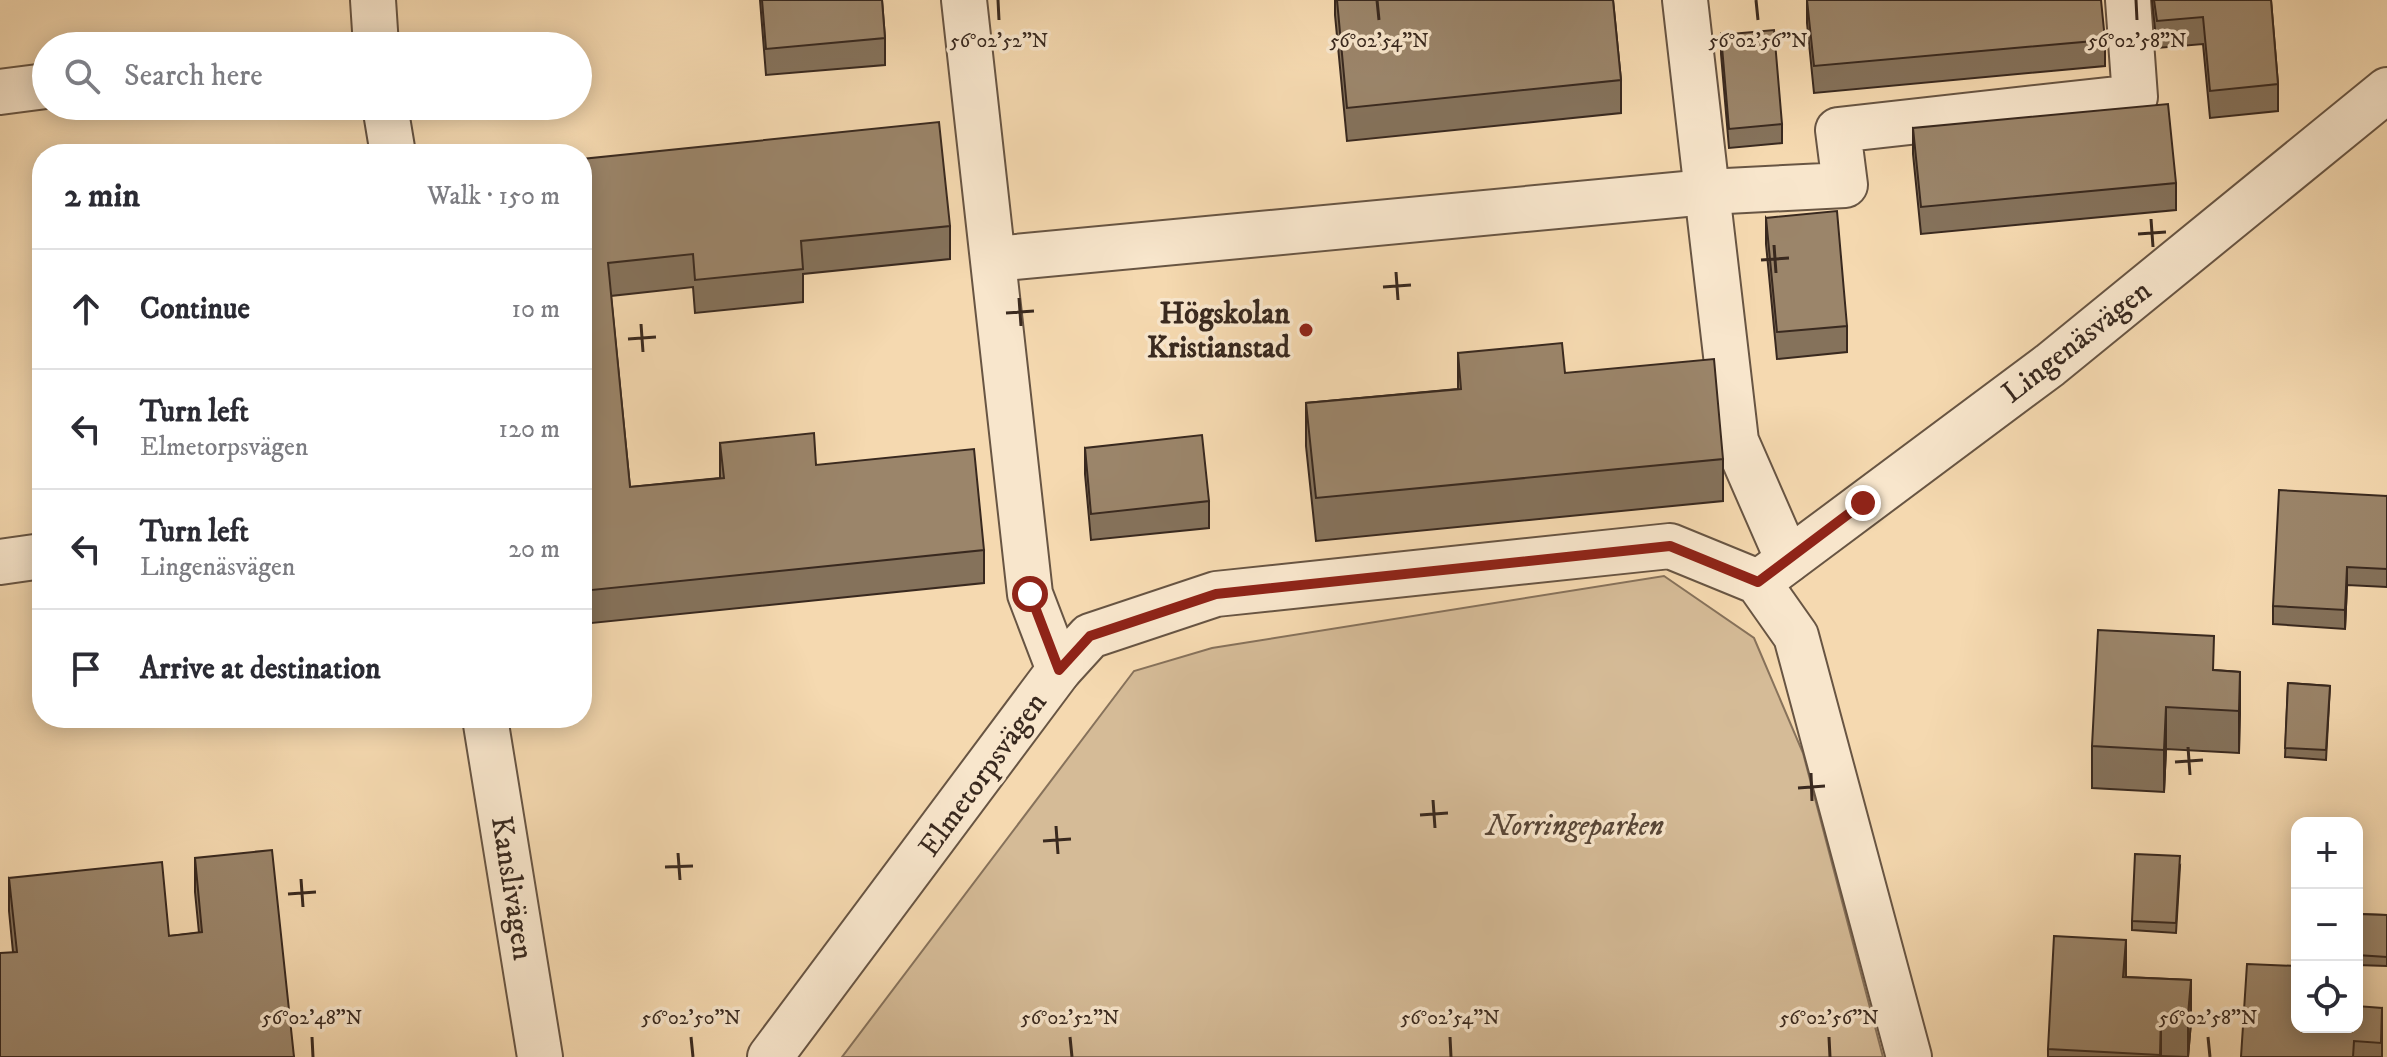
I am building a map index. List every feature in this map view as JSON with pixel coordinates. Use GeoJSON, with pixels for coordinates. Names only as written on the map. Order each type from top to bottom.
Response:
{"type":"FeatureCollection","features":[{"type":"Feature","properties":{"kind":"street"},"geometry":{"type":"LineString","coordinates":[[373,0],[375,32]]}},
{"type":"Feature","properties":{"kind":"street"},"geometry":{"type":"LineString","coordinates":[[964,0],[1030,594],[1059,670]]}},
{"type":"Feature","properties":{"kind":"street"},"geometry":{"type":"LineString","coordinates":[[1690,0],[1707,192],[1736,441],[1773,571],[1796,636],[1909,1057]]}},
{"type":"Feature","properties":{"kind":"street"},"geometry":{"type":"LineString","coordinates":[[994,259],[1707,192],[1845,185],[1838,130],[2135,97],[2128,0]]}},
{"type":"Feature","properties":{"kind":"street"},"geometry":{"type":"LineString","coordinates":[[0,92],[32,88]]}},
{"type":"Feature","properties":{"kind":"street","name":"Lingenäsvägen"},"geometry":{"type":"LineString","coordinates":[[1773,571],[2050,365],[2387,90]]}},
{"type":"Feature","properties":{"kind":"street"},"geometry":{"type":"LineString","coordinates":[[387,120],[391,144]]}},
{"type":"Feature","properties":{"kind":"street","name":"Elmetorpsvägen"},"geometry":{"type":"LineString","coordinates":[[770,1057],[1059,670],[1090,636],[1216,594],[1670,546],[1773,571]]}},
{"type":"Feature","properties":{"kind":"street"},"geometry":{"type":"LineString","coordinates":[[0,562],[32,557]]}},
{"type":"Feature","properties":{"kind":"street","name":"Kanslivägen"},"geometry":{"type":"LineString","coordinates":[[487,728],[540,1057]]}},
{"type":"Feature","properties":{"kind":"green space","name":"Norringeparken"},"geometry":{"type":"Polygon","coordinates":[[[1664,576],[1754,638],[1803,753],[1883,1057],[842,1057],[1134,671],[1212,648],[1664,576]]]}},
{"type":"Feature","properties":{"kind":"building"},"geometry":{"type":"Polygon","coordinates":[[[762,0],[882,0],[885,38],[766,49],[762,0]]]}},
{"type":"Feature","properties":{"kind":"building"},"geometry":{"type":"Polygon","coordinates":[[[1337,0],[1613,0],[1621,80],[1347,108],[1337,0]]]}},
{"type":"Feature","properties":{"kind":"building"},"geometry":{"type":"Polygon","coordinates":[[[1807,0],[2101,0],[2105,40],[1814,66],[1807,0]]]}},
{"type":"Feature","properties":{"kind":"building"},"geometry":{"type":"Polygon","coordinates":[[[2154,0],[2271,0],[2278,84],[2210,91],[2203,17],[2157,21],[2154,0]]]}},
{"type":"Feature","properties":{"kind":"building"},"geometry":{"type":"Polygon","coordinates":[[[1774,30],[1782,124],[1729,129],[1721,35],[1774,30]]]}},
{"type":"Feature","properties":{"kind":"building"},"geometry":{"type":"Polygon","coordinates":[[[2168,104],[2176,183],[1921,207],[1913,128],[2168,104]]]}},
{"type":"Feature","properties":{"kind":"building"},"geometry":{"type":"Polygon","coordinates":[[[939,122],[950,226],[801,241],[803,269],[695,280],[693,254],[608,263],[630,487],[724,478],[720,443],[814,433],[816,465],[974,449],[984,550],[592,590],[592,158],[939,122]]]}},
{"type":"Feature","properties":{"kind":"building"},"geometry":{"type":"Polygon","coordinates":[[[1837,211],[1847,326],[1777,332],[1766,218],[1837,211]]]}},
{"type":"Feature","properties":{"kind":"building"},"geometry":{"type":"Polygon","coordinates":[[[1562,343],[1565,373],[1714,359],[1723,459],[1316,498],[1306,403],[1461,389],[1458,353],[1562,343]]]}},
{"type":"Feature","properties":{"kind":"building"},"geometry":{"type":"Polygon","coordinates":[[[1202,435],[1209,501],[1091,514],[1085,448],[1202,435]]]}},
{"type":"Feature","properties":{"kind":"building"},"geometry":{"type":"Polygon","coordinates":[[[2279,490],[2387,496],[2387,569],[2347,567],[2345,610],[2273,606],[2279,490]]]}},
{"type":"Feature","properties":{"kind":"building"},"geometry":{"type":"Polygon","coordinates":[[[2098,630],[2214,636],[2213,670],[2240,672],[2239,711],[2166,707],[2164,750],[2092,746],[2098,630]]]}},
{"type":"Feature","properties":{"kind":"building"},"geometry":{"type":"Polygon","coordinates":[[[2288,683],[2330,686],[2326,750],[2285,748],[2288,683]]]}},
{"type":"Feature","properties":{"kind":"building"},"geometry":{"type":"Polygon","coordinates":[[[272,850],[294,1057],[0,1057],[0,953],[17,952],[9,878],[162,862],[169,936],[202,932],[195,858],[272,850]]]}},
{"type":"Feature","properties":{"kind":"building"},"geometry":{"type":"Polygon","coordinates":[[[2135,854],[2180,856],[2176,923],[2132,921],[2135,854]]]}},
{"type":"Feature","properties":{"kind":"building"},"geometry":{"type":"Polygon","coordinates":[[[2363,914],[2387,915],[2387,957],[2363,955],[2363,914]]]}},
{"type":"Feature","properties":{"kind":"building"},"geometry":{"type":"Polygon","coordinates":[[[2054,936],[2126,940],[2123,977],[2191,980],[2188,1015],[2161,1014],[2160,1055],[2048,1049],[2054,936]]]}},
{"type":"Feature","properties":{"kind":"building"},"geometry":{"type":"Polygon","coordinates":[[[2247,964],[2291,966],[2291,1033],[2363,1033],[2363,1006],[2382,1008],[2381,1043],[2354,1041],[2353,1057],[2241,1057],[2247,964]]]}},
{"type":"Feature","properties":{"kind":"place","name":"Högskolan Kristianstad"},"geometry":{"type":"Point","coordinates":[1306,330]}},
{"type":"Feature","properties":{"kind":"route"},"geometry":{"type":"LineString","coordinates":[[1030,594],[1059,670],[1090,636],[1216,594],[1670,546],[1758,582],[1863,503]]}}]}
